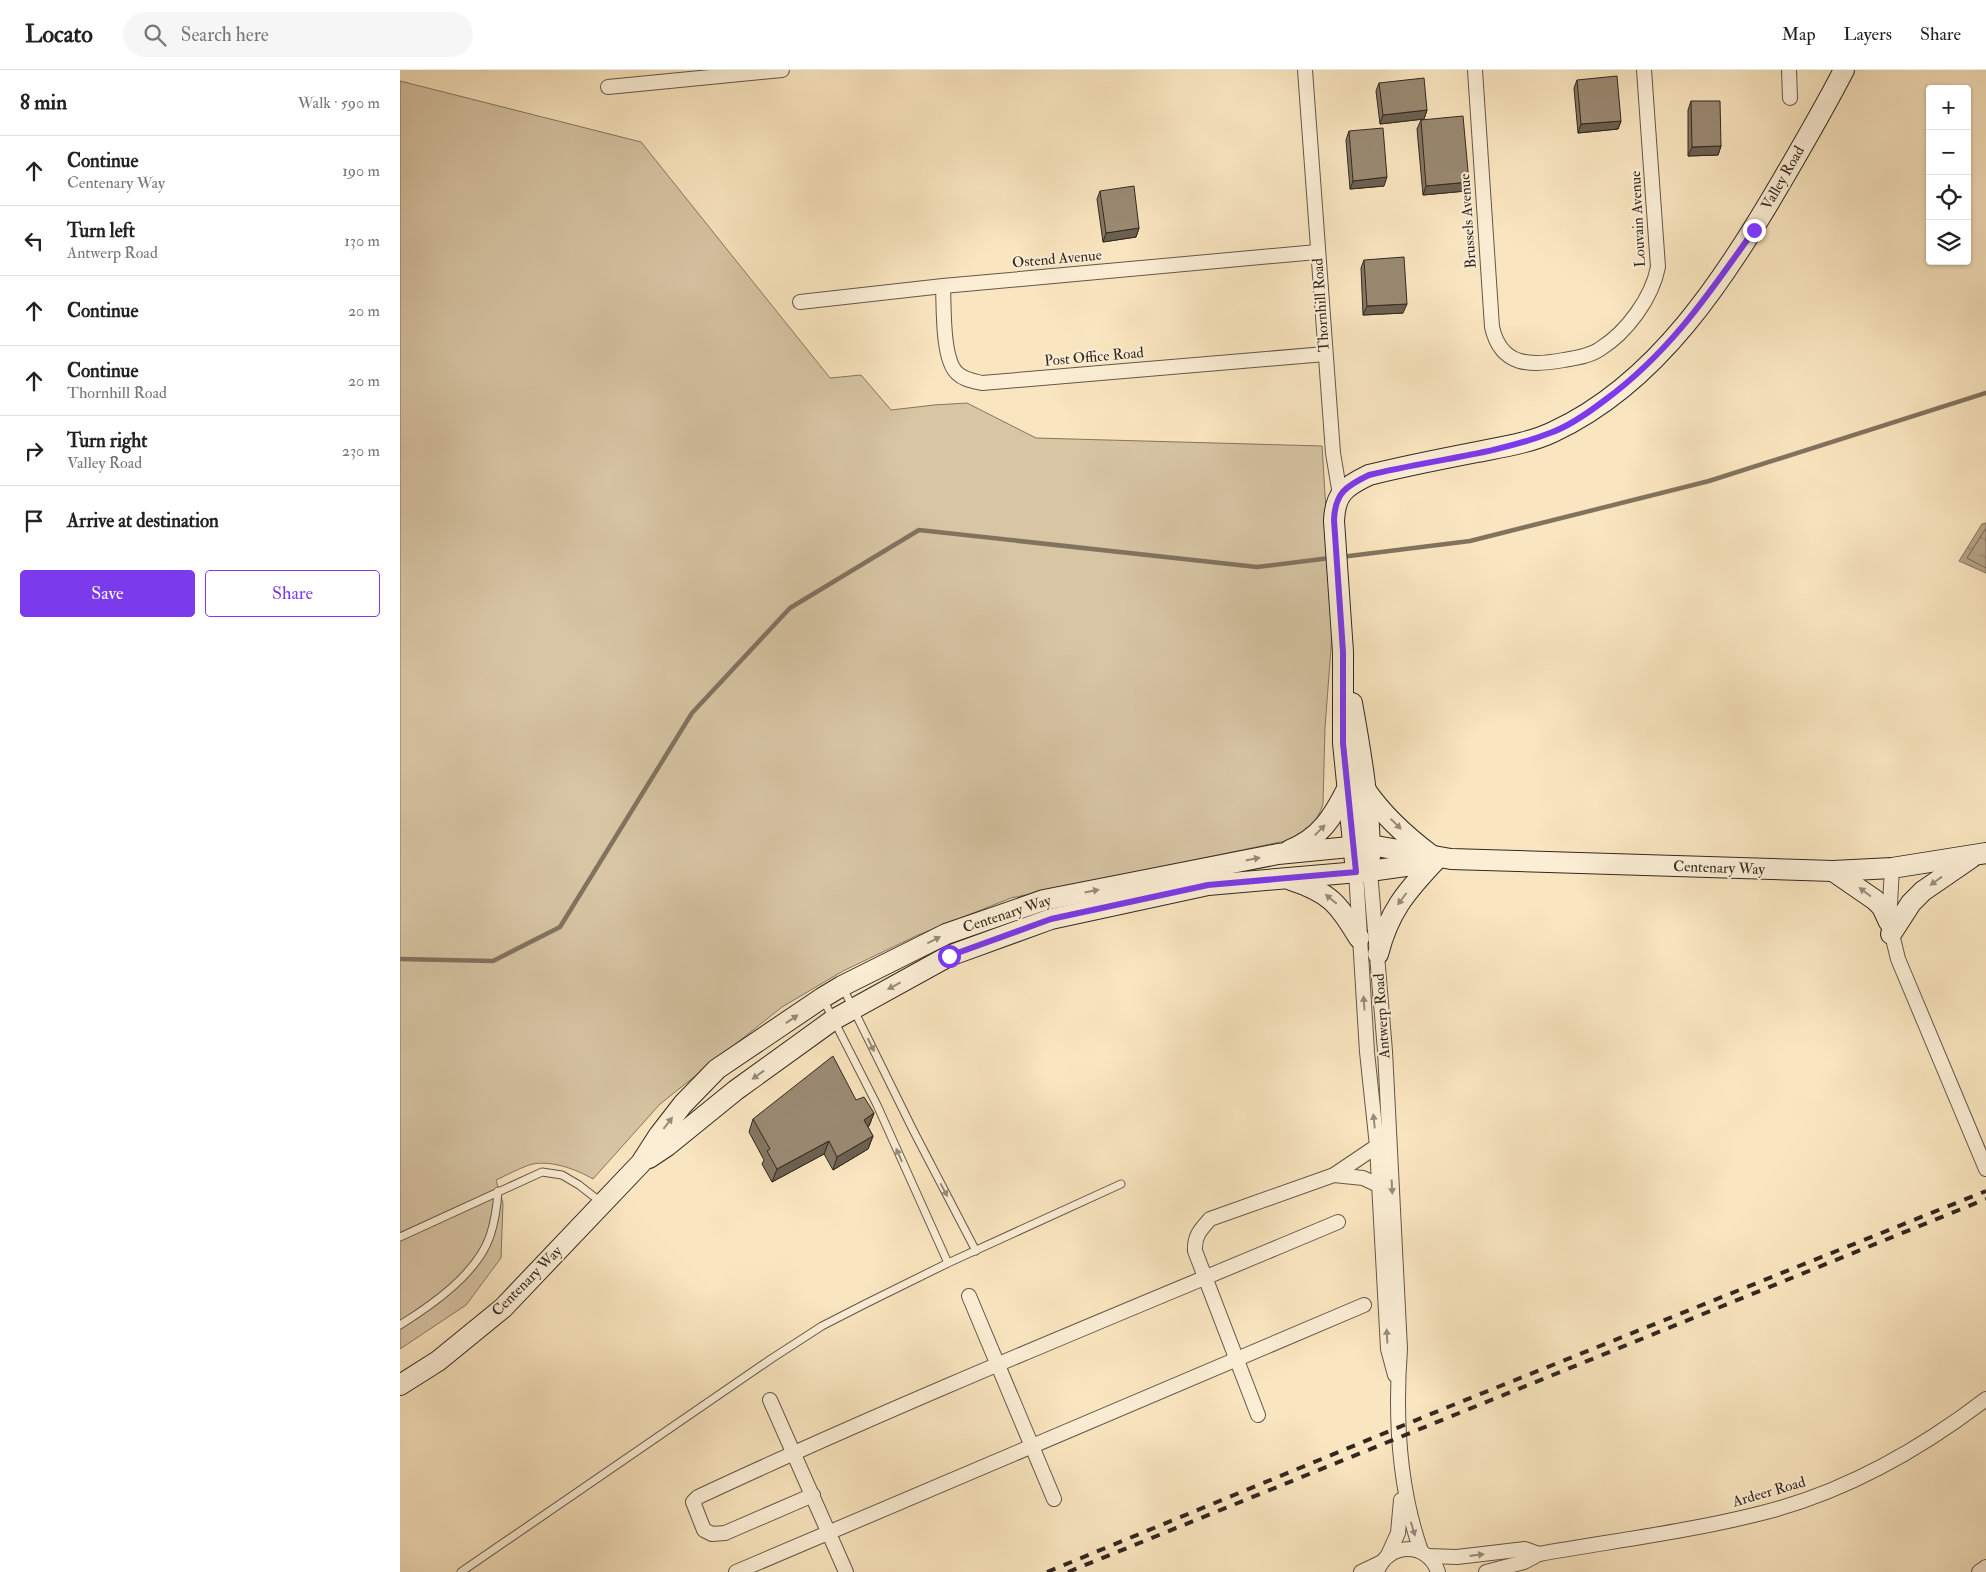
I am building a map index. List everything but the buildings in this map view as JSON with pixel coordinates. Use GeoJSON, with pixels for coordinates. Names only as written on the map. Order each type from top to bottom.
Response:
{"type":"FeatureCollection","features":[{"type":"Feature","properties":{"kind":"main road","name":"Valley Road"},"geometry":{"type":"LineString","coordinates":[[1340,494],[1353,482],[1369,475],[1511,446],[1552,433],[1582,417],[1628,384],[1662,351],[1704,301],[1754,230],[1844,70]]}},
{"type":"Feature","properties":{"kind":"main road","name":"Thornhill Road"},"geometry":{"type":"LineString","coordinates":[[1339,584],[1337,539],[1334,520],[1335,505],[1340,494]]}},
{"type":"Feature","properties":{"kind":"main road","name":"Antwerp Road"},"geometry":{"type":"LineString","coordinates":[[1339,584],[1343,652],[1360,749],[1356,789],[1363,871]]}},
{"type":"Feature","properties":{"kind":"main road"},"geometry":{"type":"LineString","coordinates":[[1278,854],[1300,846],[1312,839],[1356,789],[1376,805],[1419,846],[1439,859],[1399,903],[1384,932],[1378,954]]}},
{"type":"Feature","properties":{"kind":"main road","name":"Centenary Way"},"geometry":{"type":"LineString","coordinates":[[400,1385],[438,1361],[503,1308],[641,1163],[659,1135],[683,1104],[717,1069],[842,986],[946,934],[1044,900],[1278,854],[1362,846],[1439,859],[1833,871],[1892,868],[1981,853]]}},
{"type":"Feature","properties":{"kind":"main road"},"geometry":{"type":"LineString","coordinates":[[1833,871],[1882,907],[1890,928],[1923,891],[1981,853]]}},
{"type":"Feature","properties":{"kind":"main road","name":"Centenary Way"},"geometry":{"type":"LineString","coordinates":[[641,1163],[667,1146],[736,1090],[833,1020],[949,956],[1051,919],[1208,885],[1363,871],[1439,859]]}},
{"type":"Feature","properties":{"kind":"main road"},"geometry":{"type":"LineString","coordinates":[[1286,878],[1314,888],[1330,898],[1346,916],[1359,938]]}},
{"type":"Feature","properties":{"kind":"street"},"geometry":{"type":"LineString","coordinates":[[608,87],[782,70]]}},
{"type":"Feature","properties":{"kind":"street","name":"Thornhill Road"},"geometry":{"type":"LineString","coordinates":[[1305,70],[1333,453],[1340,494]]}},
{"type":"Feature","properties":{"kind":"street","name":"Brussels Avenue"},"geometry":{"type":"LineString","coordinates":[[1475,70],[1492,327],[1494,340],[1504,352],[1516,360]]}},
{"type":"Feature","properties":{"kind":"street","name":"Louvain Avenue"},"geometry":{"type":"LineString","coordinates":[[1516,360],[1529,364],[1551,362],[1580,357],[1600,349],[1635,315],[1655,284],[1658,267],[1644,70]]}},
{"type":"Feature","properties":{"kind":"street"},"geometry":{"type":"LineString","coordinates":[[1789,70],[1790,98]]}},
{"type":"Feature","properties":{"kind":"street","name":"Ostend Avenue"},"geometry":{"type":"LineString","coordinates":[[800,302],[943,286],[1317,252]]}},
{"type":"Feature","properties":{"kind":"street","name":"Post Office Road"},"geometry":{"type":"LineString","coordinates":[[943,286],[947,349],[951,366],[957,373],[968,380],[982,383],[1325,354]]}},
{"type":"Feature","properties":{"kind":"street"},"geometry":{"type":"LineString","coordinates":[[1892,868],[1890,928],[1898,959],[1986,1169]]}},
{"type":"Feature","properties":{"kind":"street","name":"Antwerp Road"},"geometry":{"type":"LineString","coordinates":[[1363,871],[1359,938],[1367,1052],[1377,1146],[1388,1349],[1398,1383]]}},
{"type":"Feature","properties":{"kind":"street","name":"Antwerp Road"},"geometry":{"type":"LineString","coordinates":[[1363,871],[1378,954],[1400,1349],[1398,1383],[1403,1472],[1410,1516],[1424,1553],[1434,1562],[1438,1572]]}},
{"type":"Feature","properties":{"kind":"street"},"geometry":{"type":"LineString","coordinates":[[1258,1415],[1195,1251],[1194,1240],[1210,1219],[1334,1175],[1377,1146]]}},
{"type":"Feature","properties":{"kind":"street"},"geometry":{"type":"LineString","coordinates":[[1334,1175],[1363,1178],[1378,1186]]}},
{"type":"Feature","properties":{"kind":"street"},"geometry":{"type":"LineString","coordinates":[[813,1496],[725,1533],[712,1534],[704,1530],[693,1502],[695,1499],[793,1452],[1338,1222]]}},
{"type":"Feature","properties":{"kind":"street"},"geometry":{"type":"LineString","coordinates":[[970,1296],[1054,1499]]}},
{"type":"Feature","properties":{"kind":"street"},"geometry":{"type":"LineString","coordinates":[[736,1572],[1364,1305]]}},
{"type":"Feature","properties":{"kind":"street","name":"Ardeer Road"},"geometry":{"type":"LineString","coordinates":[[1486,1572],[1524,1562],[1539,1554],[1717,1524],[1760,1514],[1805,1500],[1849,1483],[1902,1455],[1956,1422],[1986,1399]]}},
{"type":"Feature","properties":{"kind":"street"},"geometry":{"type":"LineString","coordinates":[[770,1400],[830,1532],[846,1572]]}},
{"type":"Feature","properties":{"kind":"street","name":"Antwerp Road"},"geometry":{"type":"LineString","coordinates":[[1382,1563],[1394,1544],[1400,1522],[1403,1472]]}},
{"type":"Feature","properties":{"kind":"street","name":"Ardeer Road"},"geometry":{"type":"LineString","coordinates":[[1382,1563],[1405,1548],[1424,1553],[1457,1557],[1525,1550],[1539,1554]]}},
{"type":"Feature","properties":{"kind":"street"},"geometry":{"type":"LineString","coordinates":[[1361,1572],[1382,1563]]}},
{"type":"Feature","properties":{"kind":"street"},"geometry":{"type":"LineString","coordinates":[[1979,1572],[1986,1567]]}},
{"type":"Feature","properties":{"kind":"lane"},"geometry":{"type":"LineString","coordinates":[[842,986],[913,1130],[976,1251]]}},
{"type":"Feature","properties":{"kind":"lane"},"geometry":{"type":"LineString","coordinates":[[822,998],[876,1104],[948,1263]]}},
{"type":"Feature","properties":{"kind":"lane"},"geometry":{"type":"LineString","coordinates":[[400,1237],[542,1172],[562,1175],[579,1185],[602,1203]]}},
{"type":"Feature","properties":{"kind":"lane"},"geometry":{"type":"LineString","coordinates":[[461,1572],[822,1326],[948,1263],[1122,1184]]}},
{"type":"Feature","properties":{"kind":"lane"},"geometry":{"type":"LineString","coordinates":[[400,1325],[433,1303],[461,1278],[479,1257],[489,1238],[494,1221],[498,1191]]}},
{"type":"Feature","properties":{"kind":"shaded area"},"geometry":{"type":"Polygon","coordinates":[[[400,81],[641,142],[830,378],[861,375],[891,410],[967,403],[1036,438],[1322,446],[1333,621],[1325,728],[1323,804],[1318,816],[1306,830],[1290,840],[1011,898],[918,935],[843,971],[782,1007],[660,1104],[593,1179],[562,1166],[537,1163],[496,1180],[503,1203],[501,1258],[466,1305],[400,1349],[400,81]]]}},
{"type":"Feature","properties":{"kind":"water"},"geometry":{"type":"Polygon","coordinates":[[[1986,523],[1986,573],[1959,561],[1982,524],[1986,523]]]}},
{"type":"Feature","properties":{"kind":"waterway"},"geometry":{"type":"LineString","coordinates":[[1341,557],[1470,541],[1709,481],[1986,393]]}},
{"type":"Feature","properties":{"kind":"waterway"},"geometry":{"type":"LineString","coordinates":[[400,959],[493,961],[560,927],[692,713],[790,608],[919,530],[1257,567],[1330,558]]}},
{"type":"Feature","properties":{"kind":"railway"},"geometry":{"type":"LineString","coordinates":[[1047,1572],[1448,1407],[1986,1191]]}},
{"type":"Feature","properties":{"kind":"railway"},"geometry":{"type":"LineString","coordinates":[[1068,1572],[1986,1199]]}},
{"type":"Feature","properties":{"kind":"route"},"geometry":{"type":"LineString","coordinates":[[949,956],[1051,919],[1208,885],[1356,872],[1343,743],[1343,652],[1337,539],[1334,520],[1335,505],[1340,494],[1353,482],[1369,475],[1511,446],[1552,433],[1582,417],[1628,384],[1662,351],[1704,301],[1754,230]]}}]}
